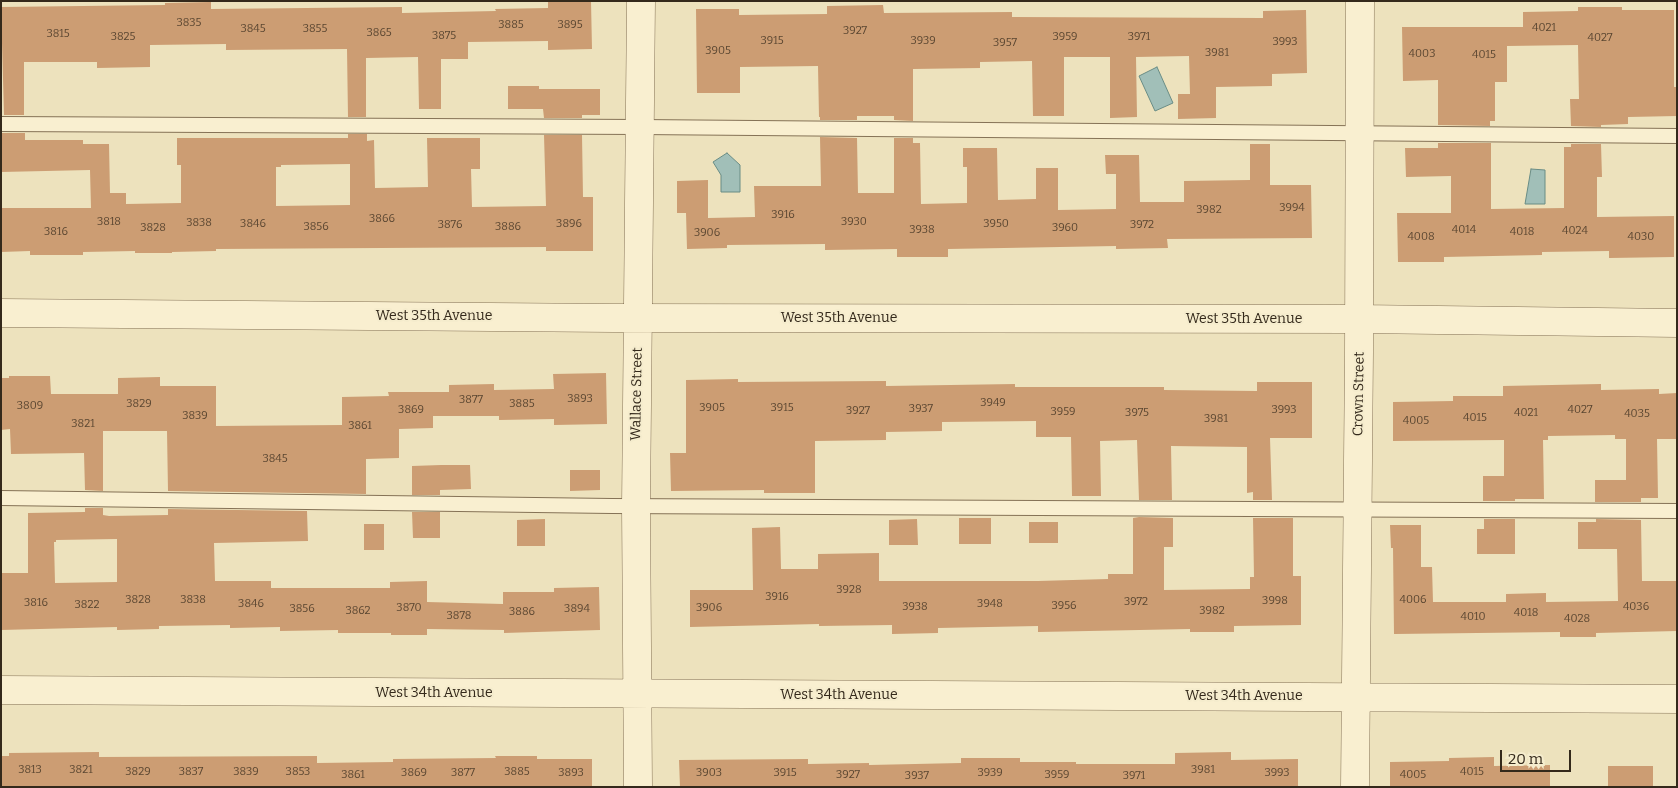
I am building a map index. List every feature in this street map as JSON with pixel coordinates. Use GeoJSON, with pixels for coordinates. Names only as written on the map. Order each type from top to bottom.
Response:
{"type":"FeatureCollection","features":[{"type":"Feature","properties":{"kind":"street","name":"Wallace Street"},"geometry":{"type":"LineString","coordinates":[[638,787],[636,506],[641,1]]}},
{"type":"Feature","properties":{"kind":"street","name":"Crown Street"},"geometry":{"type":"LineString","coordinates":[[1355,787],[1360,1]]}},
{"type":"Feature","properties":{"kind":"street","name":"West 35th Avenue"},"geometry":{"type":"LineString","coordinates":[[1,313],[638,318],[1359,319],[1677,323]]}},
{"type":"Feature","properties":{"kind":"street","name":"West 34th Avenue"},"geometry":{"type":"LineString","coordinates":[[1,690],[1677,699]]}},
{"type":"Feature","properties":{"kind":"lane"},"geometry":{"type":"LineString","coordinates":[[1,124],[640,127],[1677,136]]}},
{"type":"Feature","properties":{"kind":"lane"},"geometry":{"type":"LineString","coordinates":[[1,498],[636,506],[1677,511]]}},
{"type":"Feature","properties":{"kind":"water"},"geometry":{"type":"Polygon","coordinates":[[[1157,67],[1173,103],[1155,111],[1139,76],[1157,67]]]}},
{"type":"Feature","properties":{"kind":"water"},"geometry":{"type":"Polygon","coordinates":[[[727,153],[740,165],[740,192],[721,192],[721,175],[713,162],[727,153]]]}},
{"type":"Feature","properties":{"kind":"water"},"geometry":{"type":"Polygon","coordinates":[[[1531,169],[1545,170],[1545,204],[1525,204],[1531,169]]]}},
{"type":"Feature","properties":{"kind":"building"},"geometry":{"type":"Polygon","coordinates":[[[548,1],[591,1],[592,49],[548,50],[548,41],[468,42],[468,59],[441,59],[441,109],[419,109],[418,57],[366,58],[366,117],[348,117],[347,49],[226,50],[226,44],[150,45],[150,67],[97,68],[97,62],[24,62],[24,115],[4,115],[1,7],[165,5],[165,3],[211,2],[211,9],[402,7],[402,13],[548,8],[548,1]]]}},
{"type":"Feature","properties":{"kind":"building"},"geometry":{"type":"Polygon","coordinates":[[[883,5],[884,13],[1012,12],[1012,17],[1263,18],[1263,11],[1306,10],[1307,73],[1272,74],[1272,86],[1216,87],[1216,118],[1178,119],[1178,94],[1190,94],[1189,56],[1136,57],[1137,117],[1110,118],[1110,57],[1064,57],[1064,116],[1033,116],[1032,61],[980,62],[980,68],[913,69],[913,121],[894,120],[894,116],[857,116],[857,120],[820,120],[818,66],[740,67],[740,93],[697,93],[696,9],[739,9],[739,15],[827,14],[827,6],[883,5]]]}},
{"type":"Feature","properties":{"kind":"building"},"geometry":{"type":"Polygon","coordinates":[[[1578,7],[1622,7],[1622,10],[1674,10],[1674,87],[1677,87],[1677,116],[1628,117],[1628,124],[1601,125],[1601,127],[1571,126],[1570,99],[1579,99],[1578,45],[1507,46],[1507,82],[1495,82],[1495,121],[1490,121],[1490,126],[1438,125],[1438,80],[1403,81],[1402,27],[1523,27],[1523,12],[1578,11],[1578,7]]]}},
{"type":"Feature","properties":{"kind":"building"},"geometry":{"type":"Polygon","coordinates":[[[508,86],[539,86],[539,89],[600,89],[600,115],[582,115],[582,118],[544,118],[543,109],[508,109],[508,86]]]}},
{"type":"Feature","properties":{"kind":"building"},"geometry":{"type":"Polygon","coordinates":[[[1,133],[25,133],[25,140],[83,140],[83,144],[109,144],[110,193],[126,193],[126,204],[181,203],[181,165],[177,165],[177,138],[348,138],[348,134],[367,134],[367,141],[374,140],[375,188],[428,187],[427,138],[480,138],[480,169],[471,169],[472,207],[546,206],[544,135],[582,135],[583,197],[593,197],[593,251],[546,251],[546,247],[216,249],[216,251],[172,253],[135,253],[135,251],[83,252],[83,255],[30,255],[30,251],[1,252],[1,208],[91,208],[90,170],[1,172],[1,133]],[[350,164],[281,165],[281,167],[276,167],[276,206],[350,205],[350,164]]]}},
{"type":"Feature","properties":{"kind":"building"},"geometry":{"type":"Polygon","coordinates":[[[820,137],[857,138],[858,193],[894,193],[894,138],[913,138],[913,143],[920,143],[921,204],[967,203],[967,167],[963,167],[963,148],[997,148],[998,200],[1036,199],[1036,168],[1058,168],[1058,210],[1116,209],[1116,174],[1106,174],[1105,155],[1139,155],[1140,202],[1184,202],[1184,181],[1250,180],[1250,144],[1270,144],[1270,185],[1311,185],[1312,238],[1167,239],[1168,248],[1116,249],[1116,246],[948,249],[948,257],[897,257],[897,249],[825,250],[825,244],[727,245],[727,248],[687,249],[686,213],[677,213],[677,181],[708,180],[708,218],[755,217],[754,186],[821,186],[820,137]]]}},
{"type":"Feature","properties":{"kind":"building"},"geometry":{"type":"Polygon","coordinates":[[[1438,143],[1491,143],[1491,209],[1564,208],[1564,147],[1571,147],[1571,144],[1601,144],[1602,177],[1597,177],[1597,217],[1674,216],[1674,257],[1609,258],[1609,251],[1542,252],[1542,255],[1444,257],[1444,262],[1398,262],[1397,213],[1451,213],[1451,176],[1406,177],[1405,148],[1438,148],[1438,143]]]}},
{"type":"Feature","properties":{"kind":"building"},"geometry":{"type":"Polygon","coordinates":[[[606,373],[607,424],[554,425],[554,419],[499,420],[499,416],[433,416],[433,428],[399,429],[399,458],[366,459],[366,494],[168,491],[167,431],[103,431],[103,491],[85,490],[84,453],[11,454],[10,429],[1,430],[1,378],[9,378],[9,376],[50,376],[51,394],[118,394],[118,378],[160,377],[160,386],[216,386],[216,426],[342,425],[342,397],[389,396],[388,392],[449,392],[449,385],[494,384],[494,390],[554,389],[553,374],[606,373]]]}},
{"type":"Feature","properties":{"kind":"building"},"geometry":{"type":"Polygon","coordinates":[[[738,379],[738,382],[886,381],[886,386],[1015,384],[1015,387],[1164,387],[1164,390],[1257,391],[1257,382],[1312,382],[1312,438],[1270,438],[1272,500],[1253,500],[1253,492],[1247,493],[1247,447],[1171,446],[1172,500],[1139,500],[1137,440],[1100,441],[1101,496],[1072,496],[1071,437],[1036,437],[1036,421],[942,422],[942,431],[886,432],[886,440],[815,441],[815,493],[764,493],[764,490],[671,491],[670,453],[686,453],[686,380],[738,379]]]}},
{"type":"Feature","properties":{"kind":"building"},"geometry":{"type":"Polygon","coordinates":[[[1601,384],[1601,390],[1659,389],[1659,394],[1677,393],[1677,439],[1657,439],[1658,498],[1641,498],[1641,502],[1595,502],[1595,480],[1626,480],[1626,439],[1615,439],[1615,435],[1548,436],[1548,440],[1543,440],[1544,499],[1515,499],[1515,501],[1483,501],[1483,476],[1504,476],[1504,440],[1393,441],[1393,402],[1453,401],[1453,396],[1503,396],[1503,386],[1601,384]]]}},
{"type":"Feature","properties":{"kind":"building"},"geometry":{"type":"Polygon","coordinates":[[[470,465],[471,489],[440,490],[440,495],[412,495],[412,466],[470,465]]]}},
{"type":"Feature","properties":{"kind":"building"},"geometry":{"type":"Polygon","coordinates":[[[570,470],[600,470],[600,490],[570,491],[570,470]]]}},
{"type":"Feature","properties":{"kind":"building"},"geometry":{"type":"Polygon","coordinates":[[[85,508],[103,508],[103,515],[109,516],[168,515],[168,509],[307,511],[308,541],[214,543],[215,581],[271,581],[271,588],[390,588],[390,582],[427,581],[427,602],[503,604],[503,592],[554,592],[554,588],[599,587],[600,630],[504,633],[504,630],[427,629],[427,635],[391,635],[391,633],[338,633],[338,630],[280,631],[280,627],[230,628],[230,625],[159,626],[159,629],[117,630],[117,627],[1,630],[1,573],[28,573],[28,513],[85,512],[85,508]],[[117,539],[56,540],[54,542],[55,583],[117,582],[117,539]]]}},
{"type":"Feature","properties":{"kind":"building"},"geometry":{"type":"Polygon","coordinates":[[[412,512],[440,512],[440,538],[413,538],[412,512]]]}},
{"type":"Feature","properties":{"kind":"building"},"geometry":{"type":"Polygon","coordinates":[[[959,518],[991,518],[991,544],[959,544],[959,518]]]}},
{"type":"Feature","properties":{"kind":"building"},"geometry":{"type":"Polygon","coordinates":[[[1133,518],[1173,518],[1173,547],[1164,547],[1164,590],[1250,589],[1250,577],[1254,577],[1253,518],[1293,518],[1293,576],[1301,576],[1301,625],[1234,626],[1234,632],[1190,632],[1190,629],[1038,632],[1038,626],[938,628],[938,633],[892,634],[892,625],[819,626],[819,624],[690,627],[690,590],[753,590],[752,528],[780,527],[781,569],[818,569],[818,554],[879,553],[879,581],[1038,581],[1108,579],[1108,574],[1133,574],[1133,518]]]}},
{"type":"Feature","properties":{"kind":"building"},"geometry":{"type":"Polygon","coordinates":[[[545,519],[545,546],[517,546],[517,520],[545,519]]]}},
{"type":"Feature","properties":{"kind":"building"},"geometry":{"type":"Polygon","coordinates":[[[917,519],[918,545],[889,545],[889,520],[917,519]]]}},
{"type":"Feature","properties":{"kind":"building"},"geometry":{"type":"Polygon","coordinates":[[[1484,519],[1515,519],[1515,554],[1477,554],[1477,529],[1484,529],[1484,519]]]}},
{"type":"Feature","properties":{"kind":"building"},"geometry":{"type":"Polygon","coordinates":[[[1596,519],[1641,520],[1642,581],[1677,581],[1677,631],[1596,633],[1596,637],[1560,637],[1560,632],[1394,634],[1393,548],[1391,548],[1390,525],[1421,525],[1421,567],[1432,567],[1433,602],[1506,602],[1506,594],[1546,593],[1546,602],[1618,601],[1617,549],[1578,549],[1578,522],[1596,522],[1596,519]]]}},
{"type":"Feature","properties":{"kind":"building"},"geometry":{"type":"Polygon","coordinates":[[[1029,522],[1058,522],[1058,543],[1029,543],[1029,522]]]}},
{"type":"Feature","properties":{"kind":"building"},"geometry":{"type":"Polygon","coordinates":[[[364,524],[384,524],[384,550],[364,550],[364,524]]]}},
{"type":"Feature","properties":{"kind":"building"},"geometry":{"type":"Polygon","coordinates":[[[99,752],[99,757],[317,756],[317,763],[393,762],[393,759],[496,758],[495,756],[537,756],[537,759],[592,759],[592,787],[1,787],[1,756],[9,756],[9,753],[99,752]]]}},
{"type":"Feature","properties":{"kind":"building"},"geometry":{"type":"Polygon","coordinates":[[[1231,752],[1231,760],[1298,759],[1298,787],[680,787],[679,760],[808,759],[808,764],[869,763],[869,765],[961,763],[961,758],[1020,758],[1020,762],[1175,764],[1175,753],[1231,752]]]}},
{"type":"Feature","properties":{"kind":"building"},"geometry":{"type":"Polygon","coordinates":[[[1494,757],[1494,766],[1550,765],[1550,787],[1390,787],[1390,762],[1449,761],[1449,758],[1494,757]]]}},
{"type":"Feature","properties":{"kind":"building"},"geometry":{"type":"Polygon","coordinates":[[[1608,766],[1653,766],[1653,787],[1608,787],[1608,766]]]}}]}
